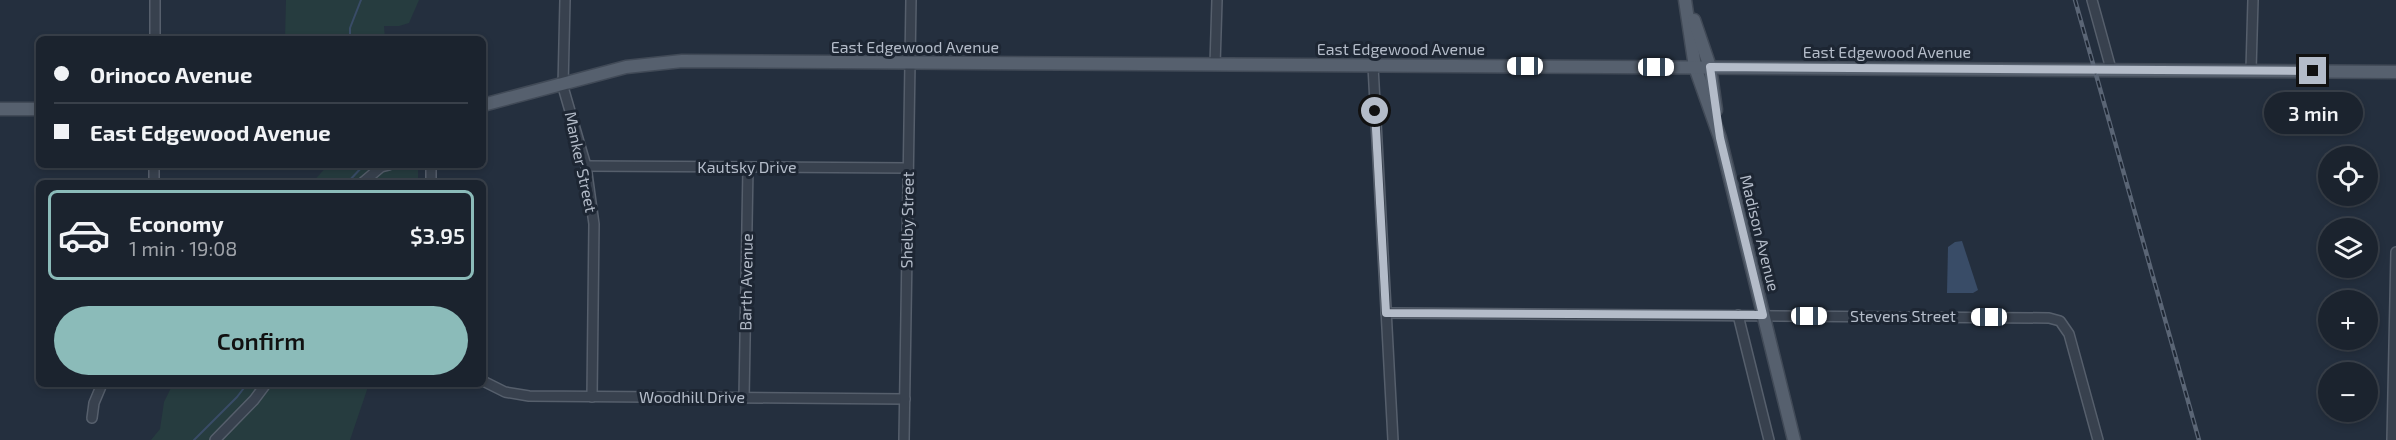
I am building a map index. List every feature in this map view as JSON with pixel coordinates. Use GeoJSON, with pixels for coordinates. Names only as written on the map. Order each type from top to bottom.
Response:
{"type":"FeatureCollection","features":[{"type":"Feature","properties":{"kind":"main road","name":"Madison Avenue"},"geometry":{"type":"LineString","coordinates":[[1686,0],[1695,67],[1720,138]]}},
{"type":"Feature","properties":{"kind":"main road","name":"Madison Avenue"},"geometry":{"type":"LineString","coordinates":[[1686,0],[1710,67],[1720,138],[1794,440]]}},
{"type":"Feature","properties":{"kind":"main road","name":"East Edgewood Avenue"},"geometry":{"type":"LineString","coordinates":[[486,104],[626,67],[671,61],[2396,72]]}},
{"type":"Feature","properties":{"kind":"main road"},"geometry":{"type":"LineString","coordinates":[[0,109],[36,109]]}},
{"type":"Feature","properties":{"kind":"street"},"geometry":{"type":"LineString","coordinates":[[155,0],[155,36]]}},
{"type":"Feature","properties":{"kind":"street","name":"Manker Street"},"geometry":{"type":"LineString","coordinates":[[565,0],[563,84],[586,166],[594,232],[592,397]]}},
{"type":"Feature","properties":{"kind":"street","name":"Shelby Street"},"geometry":{"type":"LineString","coordinates":[[904,440],[911,0]]}},
{"type":"Feature","properties":{"kind":"street"},"geometry":{"type":"LineString","coordinates":[[1215,65],[1217,0]]}},
{"type":"Feature","properties":{"kind":"street"},"geometry":{"type":"LineString","coordinates":[[2092,0],[2111,69]]}},
{"type":"Feature","properties":{"kind":"street"},"geometry":{"type":"LineString","coordinates":[[2251,70],[2253,0]]}},
{"type":"Feature","properties":{"kind":"street"},"geometry":{"type":"LineString","coordinates":[[1373,66],[1393,440]]}},
{"type":"Feature","properties":{"kind":"street","name":"Kautsky Drive"},"geometry":{"type":"LineString","coordinates":[[586,166],[908,168]]}},
{"type":"Feature","properties":{"kind":"street","name":"Barth Avenue"},"geometry":{"type":"LineString","coordinates":[[744,398],[748,167]]}},
{"type":"Feature","properties":{"kind":"street"},"geometry":{"type":"LineString","coordinates":[[366,180],[381,168]]}},
{"type":"Feature","properties":{"kind":"street"},"geometry":{"type":"LineString","coordinates":[[2392,440],[2396,252]]}},
{"type":"Feature","properties":{"kind":"street","name":"Stevens Street"},"geometry":{"type":"LineString","coordinates":[[1386,313],[2038,317],[2060,321],[2069,334],[2098,440]]}},
{"type":"Feature","properties":{"kind":"street"},"geometry":{"type":"LineString","coordinates":[[1738,315],[1769,440]]}},
{"type":"Feature","properties":{"kind":"street","name":"Woodhill Drive"},"geometry":{"type":"LineString","coordinates":[[486,383],[501,391],[517,395],[905,399]]}},
{"type":"Feature","properties":{"kind":"street"},"geometry":{"type":"LineString","coordinates":[[92,418],[101,387]]}},
{"type":"Feature","properties":{"kind":"street"},"geometry":{"type":"LineString","coordinates":[[215,440],[264,387]]}},
{"type":"Feature","properties":{"kind":"green space"},"geometry":{"type":"Polygon","coordinates":[[[286,0],[419,0],[409,23],[384,26],[385,36],[285,36],[286,0]]]}},
{"type":"Feature","properties":{"kind":"green space"},"geometry":{"type":"Polygon","coordinates":[[[325,168],[418,168],[418,180],[315,180],[325,168]]]}},
{"type":"Feature","properties":{"kind":"green space"},"geometry":{"type":"Polygon","coordinates":[[[172,387],[368,387],[350,440],[151,440],[160,429],[164,402],[172,387]]]}},
{"type":"Feature","properties":{"kind":"water"},"geometry":{"type":"Polygon","coordinates":[[[1962,241],[1978,290],[1973,293],[1947,293],[1948,247],[1955,242],[1962,241]]]}},
{"type":"Feature","properties":{"kind":"waterway"},"geometry":{"type":"LineString","coordinates":[[350,36],[350,28],[361,0]]}},
{"type":"Feature","properties":{"kind":"waterway"},"geometry":{"type":"LineString","coordinates":[[350,180],[361,168]]}},
{"type":"Feature","properties":{"kind":"waterway"},"geometry":{"type":"LineString","coordinates":[[194,440],[245,387]]}},
{"type":"Feature","properties":{"kind":"railway"},"geometry":{"type":"LineString","coordinates":[[2075,0],[2199,440]]}},
{"type":"Feature","properties":{"kind":"route"},"geometry":{"type":"LineString","coordinates":[[1375,111],[1386,313],[1763,315],[1720,138],[1710,67],[2313,71]]}}]}
